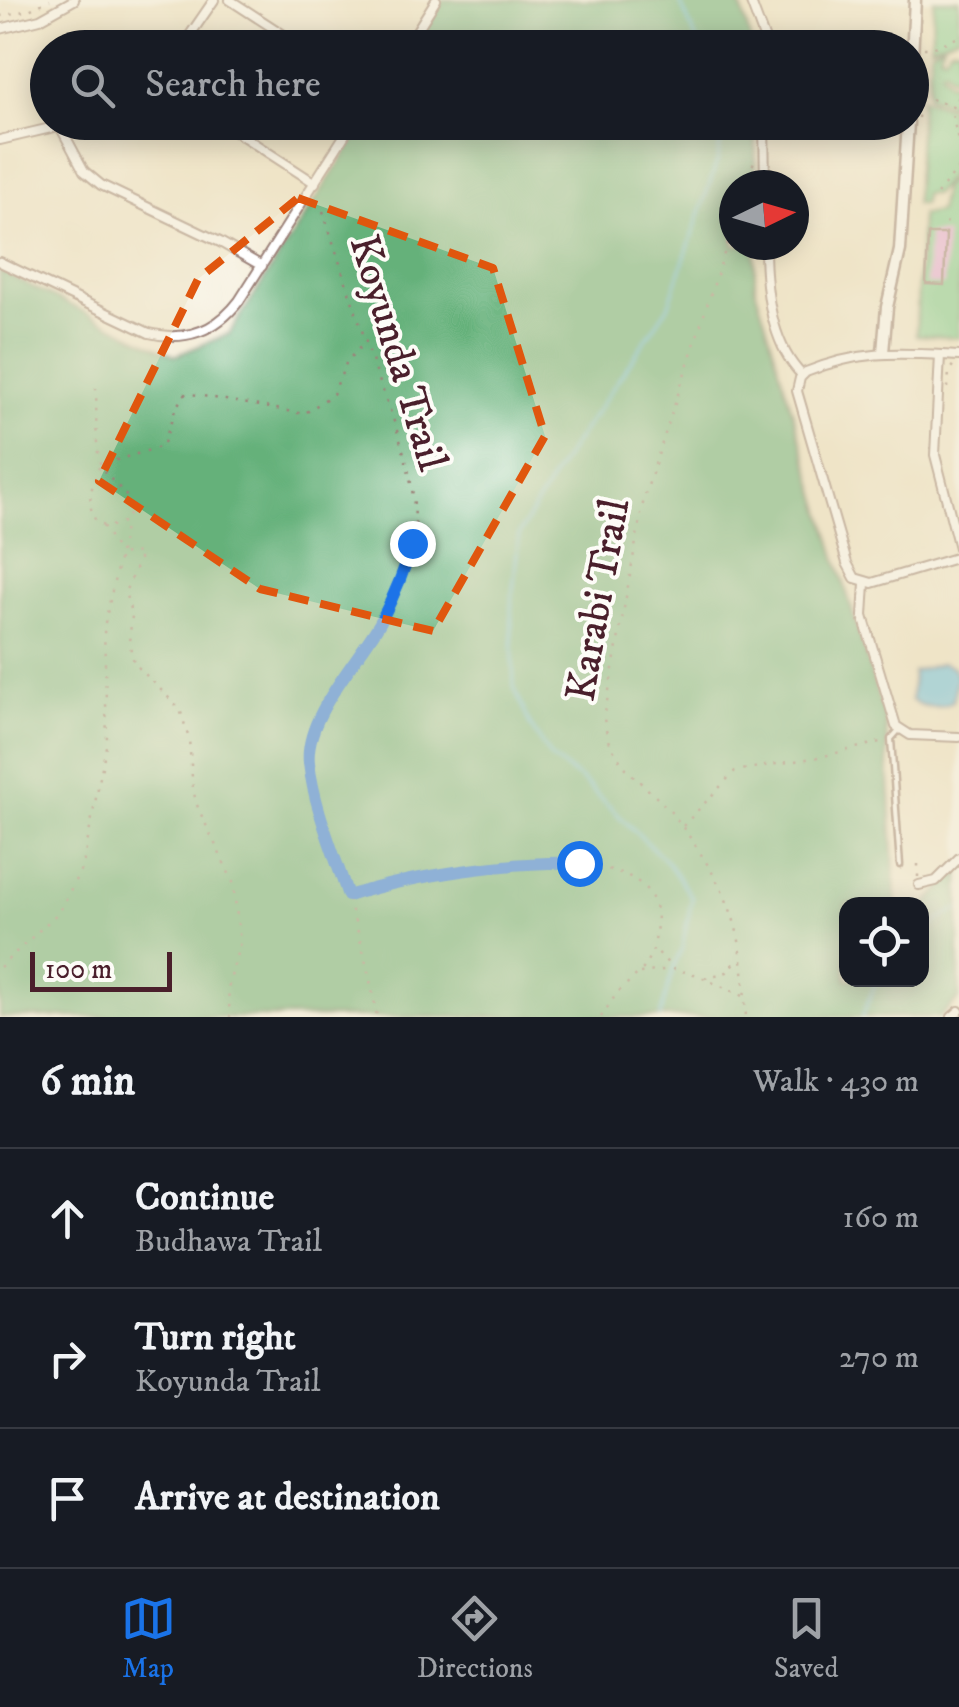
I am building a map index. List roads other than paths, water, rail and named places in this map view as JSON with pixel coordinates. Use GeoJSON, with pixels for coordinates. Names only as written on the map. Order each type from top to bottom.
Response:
{"type":"FeatureCollection","features":[{"type":"Feature","properties":{"kind":"street"},"geometry":{"type":"LineString","coordinates":[[0,29],[40,19],[74,0]]}},
{"type":"Feature","properties":{"kind":"street"},"geometry":{"type":"LineString","coordinates":[[193,30],[214,0]]}},
{"type":"Feature","properties":{"kind":"street"},"geometry":{"type":"LineString","coordinates":[[230,0],[276,30]]}},
{"type":"Feature","properties":{"kind":"street"},"geometry":{"type":"LineString","coordinates":[[750,0],[761,30]]}},
{"type":"Feature","properties":{"kind":"street"},"geometry":{"type":"LineString","coordinates":[[913,30],[915,0]]}},
{"type":"Feature","properties":{"kind":"street"},"geometry":{"type":"LineString","coordinates":[[416,30],[433,1]]}},
{"type":"Feature","properties":{"kind":"street"},"geometry":{"type":"LineString","coordinates":[[0,140],[30,134]]}},
{"type":"Feature","properties":{"kind":"street"},"geometry":{"type":"LineString","coordinates":[[66,140],[84,171],[102,185],[262,266]]}},
{"type":"Feature","properties":{"kind":"street"},"geometry":{"type":"LineString","coordinates":[[249,140],[315,182]]}},
{"type":"Feature","properties":{"kind":"street"},"geometry":{"type":"LineString","coordinates":[[0,262],[149,333],[173,337],[194,334],[230,314],[342,140]]}},
{"type":"Feature","properties":{"kind":"street"},"geometry":{"type":"LineString","coordinates":[[764,140],[764,170]]}},
{"type":"Feature","properties":{"kind":"street"},"geometry":{"type":"LineString","coordinates":[[883,352],[887,306],[900,250],[907,140]]}},
{"type":"Feature","properties":{"kind":"street"},"geometry":{"type":"LineString","coordinates":[[766,260],[770,302],[787,358],[802,375]]}},
{"type":"Feature","properties":{"kind":"street"},"geometry":{"type":"LineString","coordinates":[[802,375],[883,352],[940,355],[957,361]]}},
{"type":"Feature","properties":{"kind":"street"},"geometry":{"type":"LineString","coordinates":[[940,355],[935,455],[959,548]]}},
{"type":"Feature","properties":{"kind":"street"},"geometry":{"type":"LineString","coordinates":[[802,375],[796,391],[855,578],[865,583],[959,557]]}},
{"type":"Feature","properties":{"kind":"street"},"geometry":{"type":"LineString","coordinates":[[865,583],[864,622],[899,730],[910,736],[959,737]]}},
{"type":"Feature","properties":{"kind":"street"},"geometry":{"type":"LineString","coordinates":[[919,885],[936,881],[959,858]]}},
{"type":"Feature","properties":{"kind":"street"},"geometry":{"type":"LineString","coordinates":[[952,1017],[959,1010]]}},
{"type":"Feature","properties":{"kind":"lane"},"geometry":{"type":"LineString","coordinates":[[899,730],[891,739],[900,865]]}},
{"type":"Feature","properties":{"kind":"water"},"geometry":{"type":"Polygon","coordinates":[[[942,663],[953,667],[957,676],[953,701],[932,706],[911,700],[913,672],[942,663]]]}},
{"type":"Feature","properties":{"kind":"waterway"},"geometry":{"type":"LineString","coordinates":[[679,0],[692,30]]}},
{"type":"Feature","properties":{"kind":"waterway"},"geometry":{"type":"LineString","coordinates":[[660,1017],[682,948],[692,898],[668,863],[582,780],[551,758],[530,725],[514,687],[511,608],[519,534],[561,463],[668,307],[718,159],[721,140]]}},
{"type":"Feature","properties":{"kind":"waterway"},"geometry":{"type":"LineString","coordinates":[[929,927],[959,909]]}},
{"type":"Feature","properties":{"kind":"waterway"},"geometry":{"type":"LineString","coordinates":[[862,1017],[874,987]]}}]}
